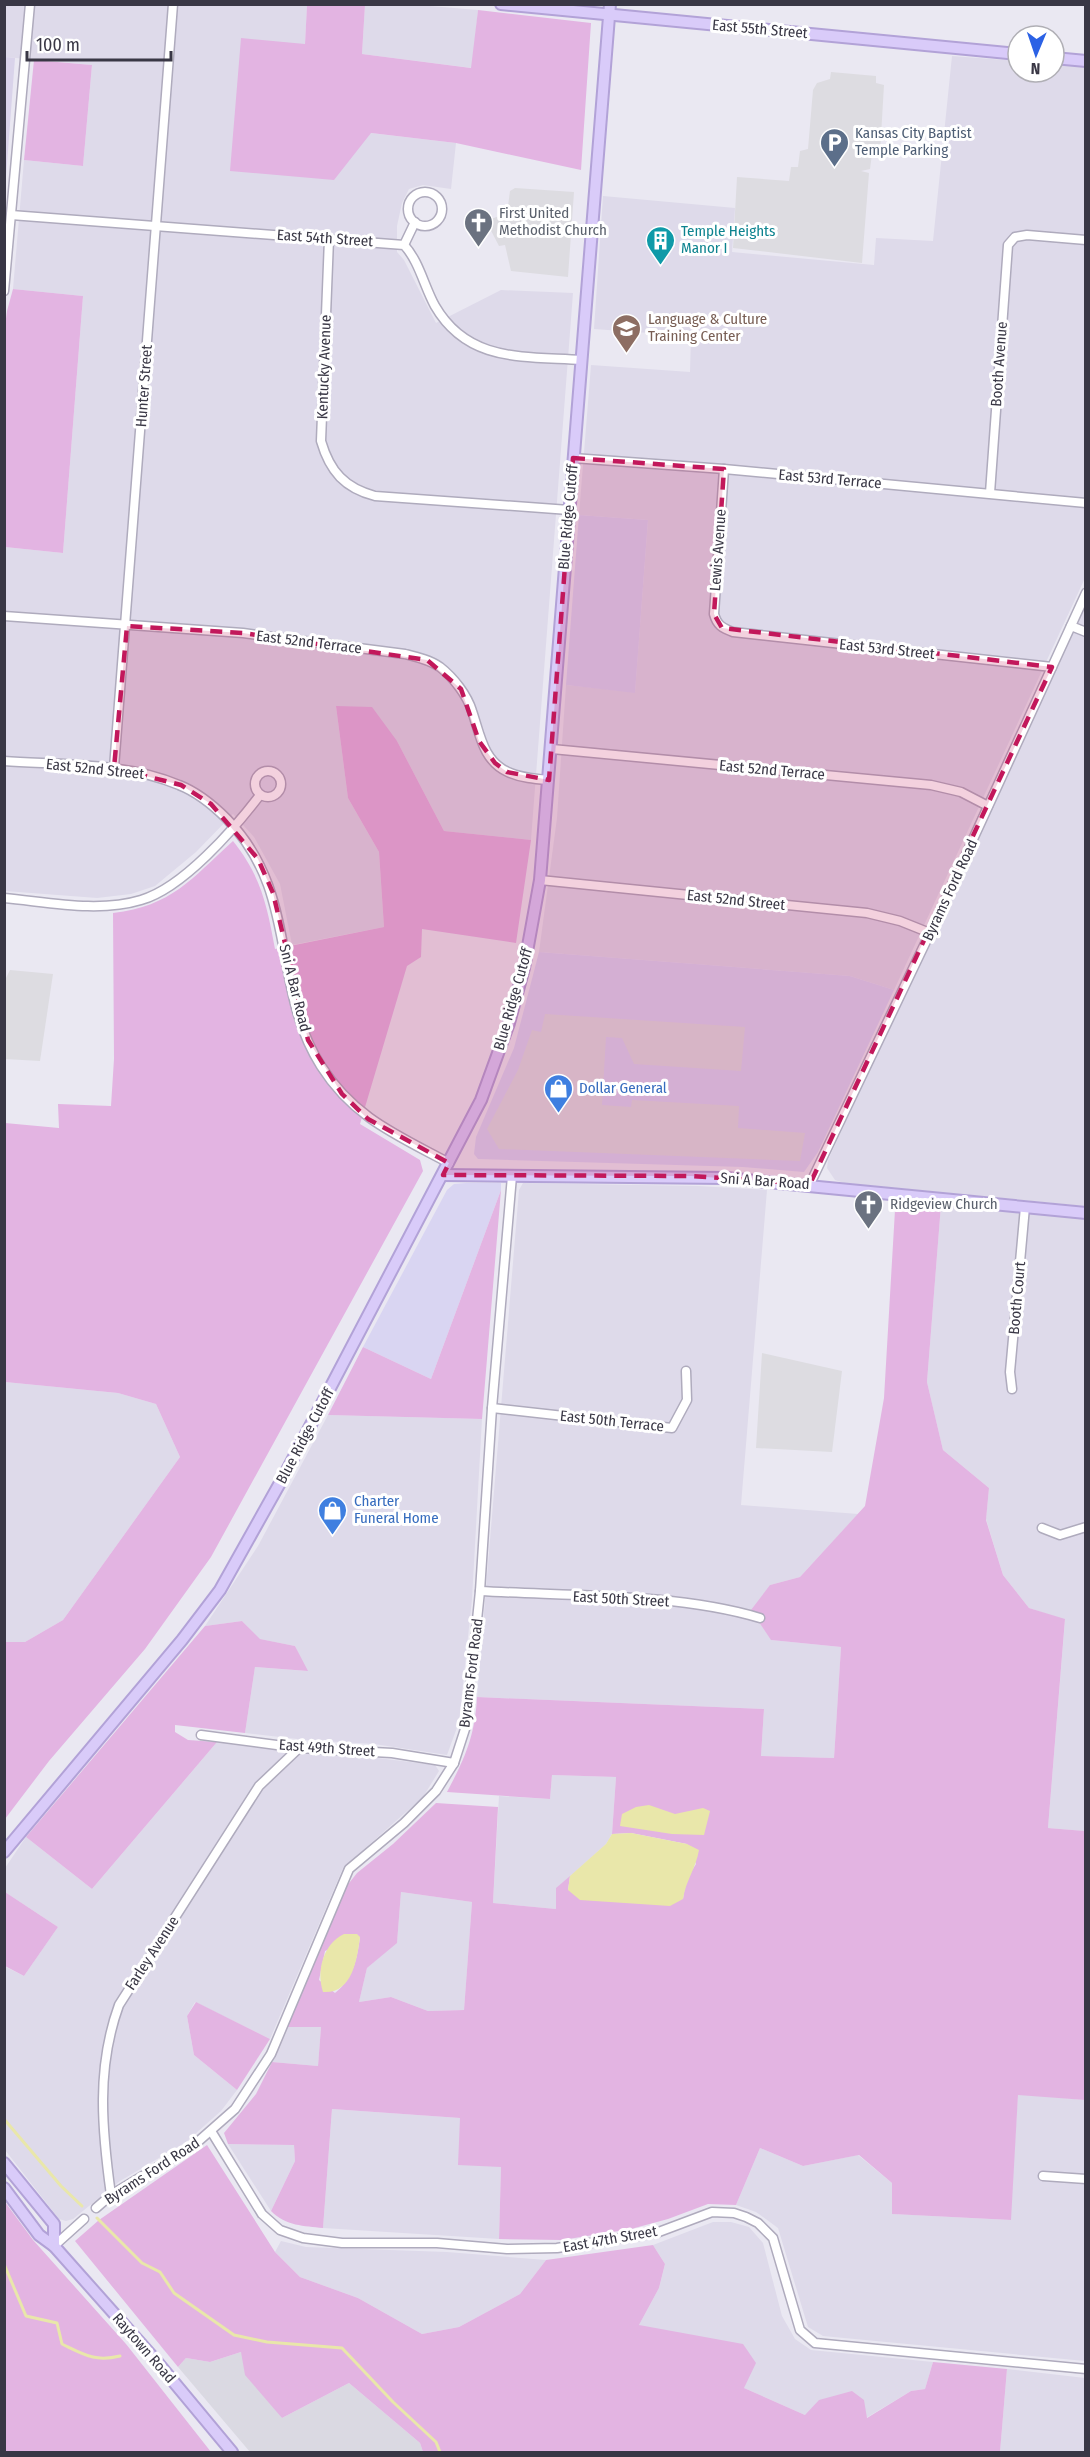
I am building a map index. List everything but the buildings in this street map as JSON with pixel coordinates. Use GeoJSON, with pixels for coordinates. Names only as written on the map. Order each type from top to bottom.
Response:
{"type":"FeatureCollection","features":[{"type":"Feature","properties":{"kind":"main road","name":"East 55th Street"},"geometry":{"type":"LineString","coordinates":[[501,4],[610,10],[1006,53]]}},
{"type":"Feature","properties":{"kind":"main road","name":"Blue Ridge Cutoff"},"geometry":{"type":"LineString","coordinates":[[4,1852],[182,1640],[220,1590],[285,1474],[443,1175],[481,1100],[509,1023],[524,968],[540,880],[552,749],[557,639],[610,10]]}},
{"type":"Feature","properties":{"kind":"main road"},"geometry":{"type":"LineString","coordinates":[[1066,59],[1086,61]]}},
{"type":"Feature","properties":{"kind":"main road","name":"Sni A Bar Road"},"geometry":{"type":"LineString","coordinates":[[443,1175],[691,1176],[810,1184],[1086,1213]]}},
{"type":"Feature","properties":{"kind":"main road"},"geometry":{"type":"LineString","coordinates":[[4,2163],[54,2224],[54,2246]]}},
{"type":"Feature","properties":{"kind":"main road","name":"Raytown Road"},"geometry":{"type":"LineString","coordinates":[[4,2188],[39,2235],[54,2246],[158,2363],[232,2452]]}},
{"type":"Feature","properties":{"kind":"street"},"geometry":{"type":"LineString","coordinates":[[4,291],[30,4]]}},
{"type":"Feature","properties":{"kind":"street","name":"Hunter Street"},"geometry":{"type":"LineString","coordinates":[[114,768],[127,626],[173,4]]}},
{"type":"Feature","properties":{"kind":"street"},"geometry":{"type":"LineString","coordinates":[[423,192],[434,195],[441,204],[438,219],[425,226],[415,222],[408,207],[413,197],[423,192]]}},
{"type":"Feature","properties":{"kind":"street","name":"East 54th Street"},"geometry":{"type":"LineString","coordinates":[[11,214],[404,245]]}},
{"type":"Feature","properties":{"kind":"street"},"geometry":{"type":"LineString","coordinates":[[415,222],[404,245],[411,253],[436,308],[453,332],[464,340],[498,354],[582,360]]}},
{"type":"Feature","properties":{"kind":"street","name":"Booth Avenue"},"geometry":{"type":"LineString","coordinates":[[990,494],[1008,246],[1015,237],[1027,235],[1086,240]]}},
{"type":"Feature","properties":{"kind":"street","name":"Kentucky Avenue"},"geometry":{"type":"LineString","coordinates":[[329,239],[321,441],[327,462],[340,480],[358,491],[375,496],[569,510]]}},
{"type":"Feature","properties":{"kind":"street","name":"East 53rd Terrace"},"geometry":{"type":"LineString","coordinates":[[573,458],[724,469],[1086,503]]}},
{"type":"Feature","properties":{"kind":"street","name":"Lewis Avenue"},"geometry":{"type":"LineString","coordinates":[[723,628],[714,614],[724,469]]}},
{"type":"Feature","properties":{"kind":"street","name":"Byrams Ford Road"},"geometry":{"type":"LineString","coordinates":[[810,1184],[930,933],[1086,594]]}},
{"type":"Feature","properties":{"kind":"street","name":"East 52nd Terrace"},"geometry":{"type":"LineString","coordinates":[[4,616],[243,633],[405,654],[427,660],[440,666],[462,689],[472,711],[479,741],[495,763],[516,775],[549,780]]}},
{"type":"Feature","properties":{"kind":"street"},"geometry":{"type":"LineString","coordinates":[[1071,626],[1086,632]]}},
{"type":"Feature","properties":{"kind":"street","name":"East 53rd Street"},"geometry":{"type":"LineString","coordinates":[[723,628],[733,632],[1052,667]]}},
{"type":"Feature","properties":{"kind":"street","name":"East 52nd Terrace"},"geometry":{"type":"LineString","coordinates":[[552,749],[931,785],[961,792],[988,806]]}},
{"type":"Feature","properties":{"kind":"street","name":"East 52nd Street"},"geometry":{"type":"LineString","coordinates":[[4,760],[114,768],[147,774],[181,785],[212,804],[235,827]]}},
{"type":"Feature","properties":{"kind":"street"},"geometry":{"type":"LineString","coordinates":[[4,898],[111,906],[142,900],[167,889],[235,827],[260,795]]}},
{"type":"Feature","properties":{"kind":"street","name":"Sni A Bar Road"},"geometry":{"type":"LineString","coordinates":[[235,827],[258,858],[273,893],[296,1006],[308,1040],[321,1065],[342,1094],[368,1119],[449,1163]]}},
{"type":"Feature","properties":{"kind":"street","name":"East 52nd Street"},"geometry":{"type":"LineString","coordinates":[[540,880],[867,913],[900,921],[930,933]]}},
{"type":"Feature","properties":{"kind":"street","name":"Byrams Ford Road"},"geometry":{"type":"LineString","coordinates":[[96,2208],[111,2196],[193,2145],[235,2109],[271,2054],[349,1869],[404,1823],[436,1791],[454,1763],[466,1726],[480,1591],[492,1408],[512,1176]]}},
{"type":"Feature","properties":{"kind":"street","name":"Booth Court"},"geometry":{"type":"LineString","coordinates":[[1012,1389],[1010,1372],[1025,1207]]}},
{"type":"Feature","properties":{"kind":"street","name":"East 50th Terrace"},"geometry":{"type":"LineString","coordinates":[[492,1408],[672,1428],[687,1400],[686,1371]]}},
{"type":"Feature","properties":{"kind":"street"},"geometry":{"type":"LineString","coordinates":[[1042,1528],[1060,1535],[1086,1527]]}},
{"type":"Feature","properties":{"kind":"street","name":"East 50th Street"},"geometry":{"type":"LineString","coordinates":[[480,1591],[679,1603],[731,1610],[760,1618]]}},
{"type":"Feature","properties":{"kind":"street","name":"East 49th Street"},"geometry":{"type":"LineString","coordinates":[[201,1735],[299,1748],[392,1753],[454,1763]]}},
{"type":"Feature","properties":{"kind":"street","name":"Farley Avenue"},"geometry":{"type":"LineString","coordinates":[[111,2196],[101,2099],[109,2032],[119,2005],[259,1786],[299,1748]]}},
{"type":"Feature","properties":{"kind":"street","name":"East 47th Street"},"geometry":{"type":"LineString","coordinates":[[211,2131],[262,2214],[280,2230],[303,2238],[342,2243],[437,2243],[507,2249],[557,2248],[656,2233],[712,2212],[734,2213],[758,2223],[773,2238],[800,2331],[815,2343],[1086,2369]]}},
{"type":"Feature","properties":{"kind":"street"},"geometry":{"type":"LineString","coordinates":[[1043,2176],[1086,2179]]}},
{"type":"Feature","properties":{"kind":"street"},"geometry":{"type":"LineString","coordinates":[[54,2246],[84,2219]]}},
{"type":"Feature","properties":{"kind":"highlighted area"},"geometry":{"type":"Polygon","coordinates":[[[573,458],[724,469],[714,614],[722,628],[1052,667],[810,1184],[691,1176],[443,1175],[449,1163],[368,1119],[342,1094],[308,1040],[273,893],[258,859],[211,804],[181,785],[114,768],[127,626],[243,633],[427,660],[461,689],[479,741],[495,763],[507,772],[549,780],[573,458]]]}},
{"type":"Feature","properties":{"kind":"shaded area"},"geometry":{"type":"Polygon","coordinates":[[[4,5],[307,5],[305,44],[370,133],[456,143],[451,189],[423,185],[409,189],[402,203],[397,226],[397,252],[404,260],[436,323],[501,290],[573,293],[531,840],[444,831],[397,741],[336,706],[348,798],[379,852],[384,927],[292,945],[280,884],[254,837],[233,814],[196,852],[155,886],[131,894],[97,898],[5,891],[5,547],[63,553],[83,296],[13,289],[24,160],[83,166],[92,65],[5,57],[4,5]]]}},
{"type":"Feature","properties":{"kind":"shaded area"},"geometry":{"type":"Polygon","coordinates":[[[307,5],[365,5],[362,54],[471,68],[478,10],[591,23],[581,170],[456,143],[371,133],[334,180],[230,171],[241,38],[305,44],[307,5]]]}},
{"type":"Feature","properties":{"kind":"shaded area"},"geometry":{"type":"Polygon","coordinates":[[[365,5],[418,5],[478,10],[472,68],[362,54],[365,5]]]}},
{"type":"Feature","properties":{"kind":"shaded area"},"geometry":{"type":"Polygon","coordinates":[[[952,56],[1006,60],[1006,84],[1066,84],[1066,65],[1085,67],[1085,578],[894,990],[850,976],[539,952],[557,818],[566,685],[635,692],[648,520],[579,515],[591,365],[690,372],[691,336],[594,329],[603,196],[735,208],[732,252],[874,265],[876,238],[933,241],[952,56]]]}},
{"type":"Feature","properties":{"kind":"shaded area"},"geometry":{"type":"Polygon","coordinates":[[[4,57],[15,58],[5,190],[4,57]]]}},
{"type":"Feature","properties":{"kind":"shaded area"},"geometry":{"type":"Polygon","coordinates":[[[34,60],[92,65],[83,166],[24,160],[34,60]]]}},
{"type":"Feature","properties":{"kind":"shaded area","name":"Kansas City Baptist Temple Parking"},"geometry":{"type":"Polygon","coordinates":[[[831,72],[876,76],[876,83],[884,85],[880,153],[872,154],[870,169],[861,171],[869,173],[862,263],[733,248],[737,177],[789,181],[791,167],[798,167],[800,151],[808,149],[813,90],[817,83],[830,79],[831,72]]]}},
{"type":"Feature","properties":{"kind":"shaded area"},"geometry":{"type":"Polygon","coordinates":[[[515,188],[574,192],[568,277],[511,271],[505,245],[499,246],[486,221],[507,213],[510,191],[515,188]]]}},
{"type":"Feature","properties":{"kind":"shaded area"},"geometry":{"type":"Polygon","coordinates":[[[13,289],[83,296],[63,553],[5,547],[4,333],[13,289]]]}},
{"type":"Feature","properties":{"kind":"shaded area"},"geometry":{"type":"Polygon","coordinates":[[[579,515],[648,520],[635,693],[566,685],[579,515]]]}},
{"type":"Feature","properties":{"kind":"shaded area"},"geometry":{"type":"Polygon","coordinates":[[[1085,607],[1085,1206],[844,1183],[835,1180],[827,1168],[828,1160],[1085,607]]]}},
{"type":"Feature","properties":{"kind":"shaded area"},"geometry":{"type":"Polygon","coordinates":[[[336,706],[372,707],[397,741],[444,831],[531,840],[516,943],[422,929],[421,957],[407,966],[360,1124],[420,1160],[423,1171],[211,1557],[145,1649],[49,1761],[5,1819],[5,1642],[25,1642],[63,1620],[180,1457],[156,1404],[118,1393],[5,1382],[5,1123],[59,1128],[58,1104],[111,1106],[114,1059],[113,913],[151,904],[166,897],[192,879],[233,841],[250,866],[262,892],[275,949],[384,927],[379,852],[348,798],[336,706]]]}},
{"type":"Feature","properties":{"kind":"shaded area"},"geometry":{"type":"Polygon","coordinates":[[[539,952],[850,976],[894,990],[818,1152],[804,1172],[743,1167],[478,1159],[474,1154],[476,1137],[514,1048],[539,952]]]}},
{"type":"Feature","properties":{"kind":"shaded area"},"geometry":{"type":"Polygon","coordinates":[[[10,970],[53,974],[40,1061],[5,1059],[5,980],[10,970]]]}},
{"type":"Feature","properties":{"kind":"shaded area"},"geometry":{"type":"Polygon","coordinates":[[[545,1014],[745,1027],[741,1071],[634,1064],[622,1038],[606,1037],[602,1105],[631,1107],[632,1100],[739,1106],[738,1128],[805,1133],[800,1161],[499,1149],[487,1129],[518,1070],[532,1030],[541,1032],[545,1014]]]}},
{"type":"Feature","properties":{"kind":"shaded area"},"geometry":{"type":"Polygon","coordinates":[[[501,1183],[501,1190],[431,1379],[363,1347],[447,1190],[454,1184],[501,1183]]]}},
{"type":"Feature","properties":{"kind":"shaded area"},"geometry":{"type":"Polygon","coordinates":[[[523,1183],[698,1186],[767,1190],[741,1505],[858,1514],[800,1577],[770,1585],[771,1640],[841,1647],[834,1758],[761,1756],[764,1709],[477,1697],[519,1190],[523,1183]]]}},
{"type":"Feature","properties":{"kind":"shaded area"},"geometry":{"type":"Polygon","coordinates":[[[501,1190],[482,1419],[328,1415],[363,1347],[431,1379],[501,1190]]]}},
{"type":"Feature","properties":{"kind":"shaded area"},"geometry":{"type":"Polygon","coordinates":[[[904,1204],[941,1205],[927,1382],[943,1450],[989,1488],[986,1520],[1003,1575],[1029,1608],[1065,1619],[1048,1828],[1085,1831],[1085,2100],[1018,2095],[1011,2220],[892,2214],[892,2183],[859,2155],[803,2166],[760,2148],[736,2205],[708,2204],[668,2219],[631,2229],[562,2240],[499,2239],[501,2167],[458,2165],[460,2118],[332,2109],[323,2228],[283,2220],[271,2211],[295,2161],[294,2145],[228,2144],[224,2133],[256,2094],[272,2062],[318,2066],[321,2027],[287,2027],[346,1887],[357,1873],[393,1844],[436,1803],[498,1807],[493,1903],[556,1909],[556,1888],[570,1876],[568,1890],[683,1899],[686,1880],[696,1864],[687,1844],[631,1833],[612,1834],[616,1777],[552,1775],[550,1799],[447,1792],[468,1746],[474,1724],[477,1697],[764,1709],[761,1756],[834,1758],[841,1647],[771,1640],[751,1610],[770,1585],[800,1577],[865,1506],[884,1398],[895,1210],[904,1204]],[[401,1892],[397,1943],[367,1968],[359,2002],[391,1997],[428,2011],[464,2010],[472,1902],[401,1892]],[[360,1937],[325,1951],[319,1980],[335,1993],[350,1975],[360,1937]]]}},
{"type":"Feature","properties":{"kind":"shaded area"},"geometry":{"type":"Polygon","coordinates":[[[941,1205],[1085,1218],[1085,1831],[1048,1828],[1065,1620],[1029,1608],[1003,1575],[986,1519],[989,1488],[943,1450],[927,1382],[941,1205]]]}},
{"type":"Feature","properties":{"kind":"shaded area"},"geometry":{"type":"Polygon","coordinates":[[[762,1353],[842,1371],[832,1452],[756,1448],[762,1353]]]}},
{"type":"Feature","properties":{"kind":"shaded area"},"geometry":{"type":"Polygon","coordinates":[[[5,1382],[118,1393],[156,1404],[180,1457],[63,1620],[25,1642],[5,1642],[5,1382]]]}},
{"type":"Feature","properties":{"kind":"shaded area"},"geometry":{"type":"Polygon","coordinates":[[[328,1415],[482,1419],[472,1599],[459,1722],[447,1755],[374,1744],[245,1733],[255,1667],[307,1671],[295,1646],[259,1639],[242,1621],[205,1626],[258,1546],[328,1415]]]}},
{"type":"Feature","properties":{"kind":"shaded area"},"geometry":{"type":"Polygon","coordinates":[[[242,1621],[260,1639],[295,1646],[308,1671],[255,1667],[245,1733],[175,1725],[175,1732],[188,1740],[217,1742],[92,1889],[26,1837],[205,1626],[242,1621]]]}},
{"type":"Feature","properties":{"kind":"shaded area"},"geometry":{"type":"Polygon","coordinates":[[[217,1742],[309,1754],[353,1755],[435,1765],[439,1771],[423,1797],[343,1868],[270,2039],[195,2002],[187,2016],[194,2055],[237,2090],[221,2111],[186,2142],[120,2181],[73,2219],[66,2221],[59,2219],[5,2150],[4,1966],[24,1976],[58,1927],[5,1892],[5,1868],[26,1837],[92,1889],[217,1742]]]}},
{"type":"Feature","properties":{"kind":"shaded area"},"geometry":{"type":"Polygon","coordinates":[[[552,1775],[616,1777],[612,1834],[606,1844],[557,1888],[556,1909],[493,1903],[499,1796],[550,1799],[552,1775]]]}},
{"type":"Feature","properties":{"kind":"shaded area"},"geometry":{"type":"Polygon","coordinates":[[[649,1805],[675,1814],[703,1808],[710,1811],[704,1835],[672,1834],[620,1826],[622,1814],[636,1807],[649,1805]]]}},
{"type":"Feature","properties":{"kind":"shaded area"},"geometry":{"type":"Polygon","coordinates":[[[631,1833],[687,1844],[699,1850],[683,1899],[670,1906],[580,1900],[568,1890],[570,1876],[606,1844],[612,1834],[631,1833]]]}},
{"type":"Feature","properties":{"kind":"shaded area"},"geometry":{"type":"Polygon","coordinates":[[[5,1892],[58,1927],[24,1976],[5,1966],[5,1892]]]}},
{"type":"Feature","properties":{"kind":"shaded area"},"geometry":{"type":"Polygon","coordinates":[[[401,1892],[472,1902],[464,2010],[428,2011],[391,1997],[359,2002],[367,1968],[397,1942],[401,1892]]]}},
{"type":"Feature","properties":{"kind":"shaded area"},"geometry":{"type":"Polygon","coordinates":[[[344,1934],[357,1934],[360,1937],[355,1965],[347,1982],[333,1991],[323,1992],[320,1975],[323,1959],[331,1944],[344,1934]]]}},
{"type":"Feature","properties":{"kind":"shaded area"},"geometry":{"type":"Polygon","coordinates":[[[196,2002],[270,2039],[237,2090],[194,2055],[187,2016],[196,2002]]]}},
{"type":"Feature","properties":{"kind":"shaded area"},"geometry":{"type":"Polygon","coordinates":[[[287,2027],[321,2027],[318,2066],[272,2062],[287,2027]]]}},
{"type":"Feature","properties":{"kind":"shaded area"},"geometry":{"type":"Polygon","coordinates":[[[1018,2094],[1085,2100],[1085,2361],[823,2336],[808,2327],[778,2228],[756,2212],[736,2205],[760,2148],[803,2166],[858,2155],[892,2183],[893,2214],[1010,2220],[1018,2094]]]}},
{"type":"Feature","properties":{"kind":"shaded area"},"geometry":{"type":"Polygon","coordinates":[[[332,2109],[460,2118],[501,2167],[499,2239],[323,2228],[332,2109]]]}},
{"type":"Feature","properties":{"kind":"shaded area"},"geometry":{"type":"Polygon","coordinates":[[[228,2144],[294,2145],[295,2161],[271,2211],[228,2144]]]}},
{"type":"Feature","properties":{"kind":"shaded area"},"geometry":{"type":"Polygon","coordinates":[[[207,2145],[275,2252],[300,2277],[358,2298],[422,2334],[459,2327],[520,2294],[546,2260],[653,2245],[665,2264],[659,2288],[639,2325],[743,2344],[756,2363],[744,2388],[805,2415],[819,2400],[852,2391],[864,2400],[867,2418],[911,2391],[925,2389],[933,2362],[1007,2369],[1000,2452],[423,2452],[420,2443],[349,2383],[282,2418],[245,2375],[241,2352],[210,2362],[186,2358],[178,2367],[75,2241],[99,2220],[207,2145]]]}},
{"type":"Feature","properties":{"kind":"shaded area"},"geometry":{"type":"Polygon","coordinates":[[[5,2202],[33,2240],[126,2344],[211,2452],[5,2452],[5,2202]]]}},
{"type":"Feature","properties":{"kind":"shaded area"},"geometry":{"type":"Polygon","coordinates":[[[713,2222],[731,2222],[749,2227],[763,2243],[782,2316],[795,2339],[811,2350],[933,2362],[925,2389],[911,2391],[866,2418],[805,2415],[744,2388],[639,2325],[659,2288],[665,2264],[653,2245],[713,2222]]]}},
{"type":"Feature","properties":{"kind":"shaded area"},"geometry":{"type":"Polygon","coordinates":[[[281,2241],[306,2247],[447,2252],[546,2260],[520,2294],[459,2327],[422,2334],[358,2298],[300,2277],[275,2252],[281,2241]]]}},
{"type":"Feature","properties":{"kind":"shaded area"},"geometry":{"type":"Polygon","coordinates":[[[241,2352],[282,2418],[349,2383],[420,2443],[423,2452],[250,2452],[178,2367],[186,2358],[210,2362],[241,2352]]]}},
{"type":"Feature","properties":{"kind":"shaded area"},"geometry":{"type":"Polygon","coordinates":[[[1007,2369],[1085,2378],[1085,2452],[1000,2452],[1007,2369]]]}},
{"type":"Feature","properties":{"kind":"waterway"},"geometry":{"type":"LineString","coordinates":[[4,2119],[61,2186],[82,2206]]}},
{"type":"Feature","properties":{"kind":"waterway"},"geometry":{"type":"LineString","coordinates":[[97,2218],[142,2263],[160,2272],[174,2293],[234,2335],[267,2342],[342,2348],[393,2402],[436,2442],[440,2452]]}},
{"type":"Feature","properties":{"kind":"waterway"},"geometry":{"type":"LineString","coordinates":[[4,2264],[26,2316],[57,2323],[62,2344],[84,2354],[97,2358],[120,2356]]}},
{"type":"Feature","properties":{"kind":"place","name":"Kansas City Baptist Temple Parking"},"geometry":{"type":"Point","coordinates":[834,168]}},
{"type":"Feature","properties":{"kind":"place","name":"First United Methodist Church"},"geometry":{"type":"Point","coordinates":[478,248]}},
{"type":"Feature","properties":{"kind":"place","name":"Temple Heights Manor I"},"geometry":{"type":"Point","coordinates":[660,266]}},
{"type":"Feature","properties":{"kind":"place","name":"Language & Culture Training Center"},"geometry":{"type":"Point","coordinates":[627,354]}},
{"type":"Feature","properties":{"kind":"place","name":"Dollar General"},"geometry":{"type":"Point","coordinates":[558,1114]}},
{"type":"Feature","properties":{"kind":"place","name":"Ridgeview Church"},"geometry":{"type":"Point","coordinates":[869,1230]}},
{"type":"Feature","properties":{"kind":"place","name":"Charter Funeral Home"},"geometry":{"type":"Point","coordinates":[333,1536]}}]}
